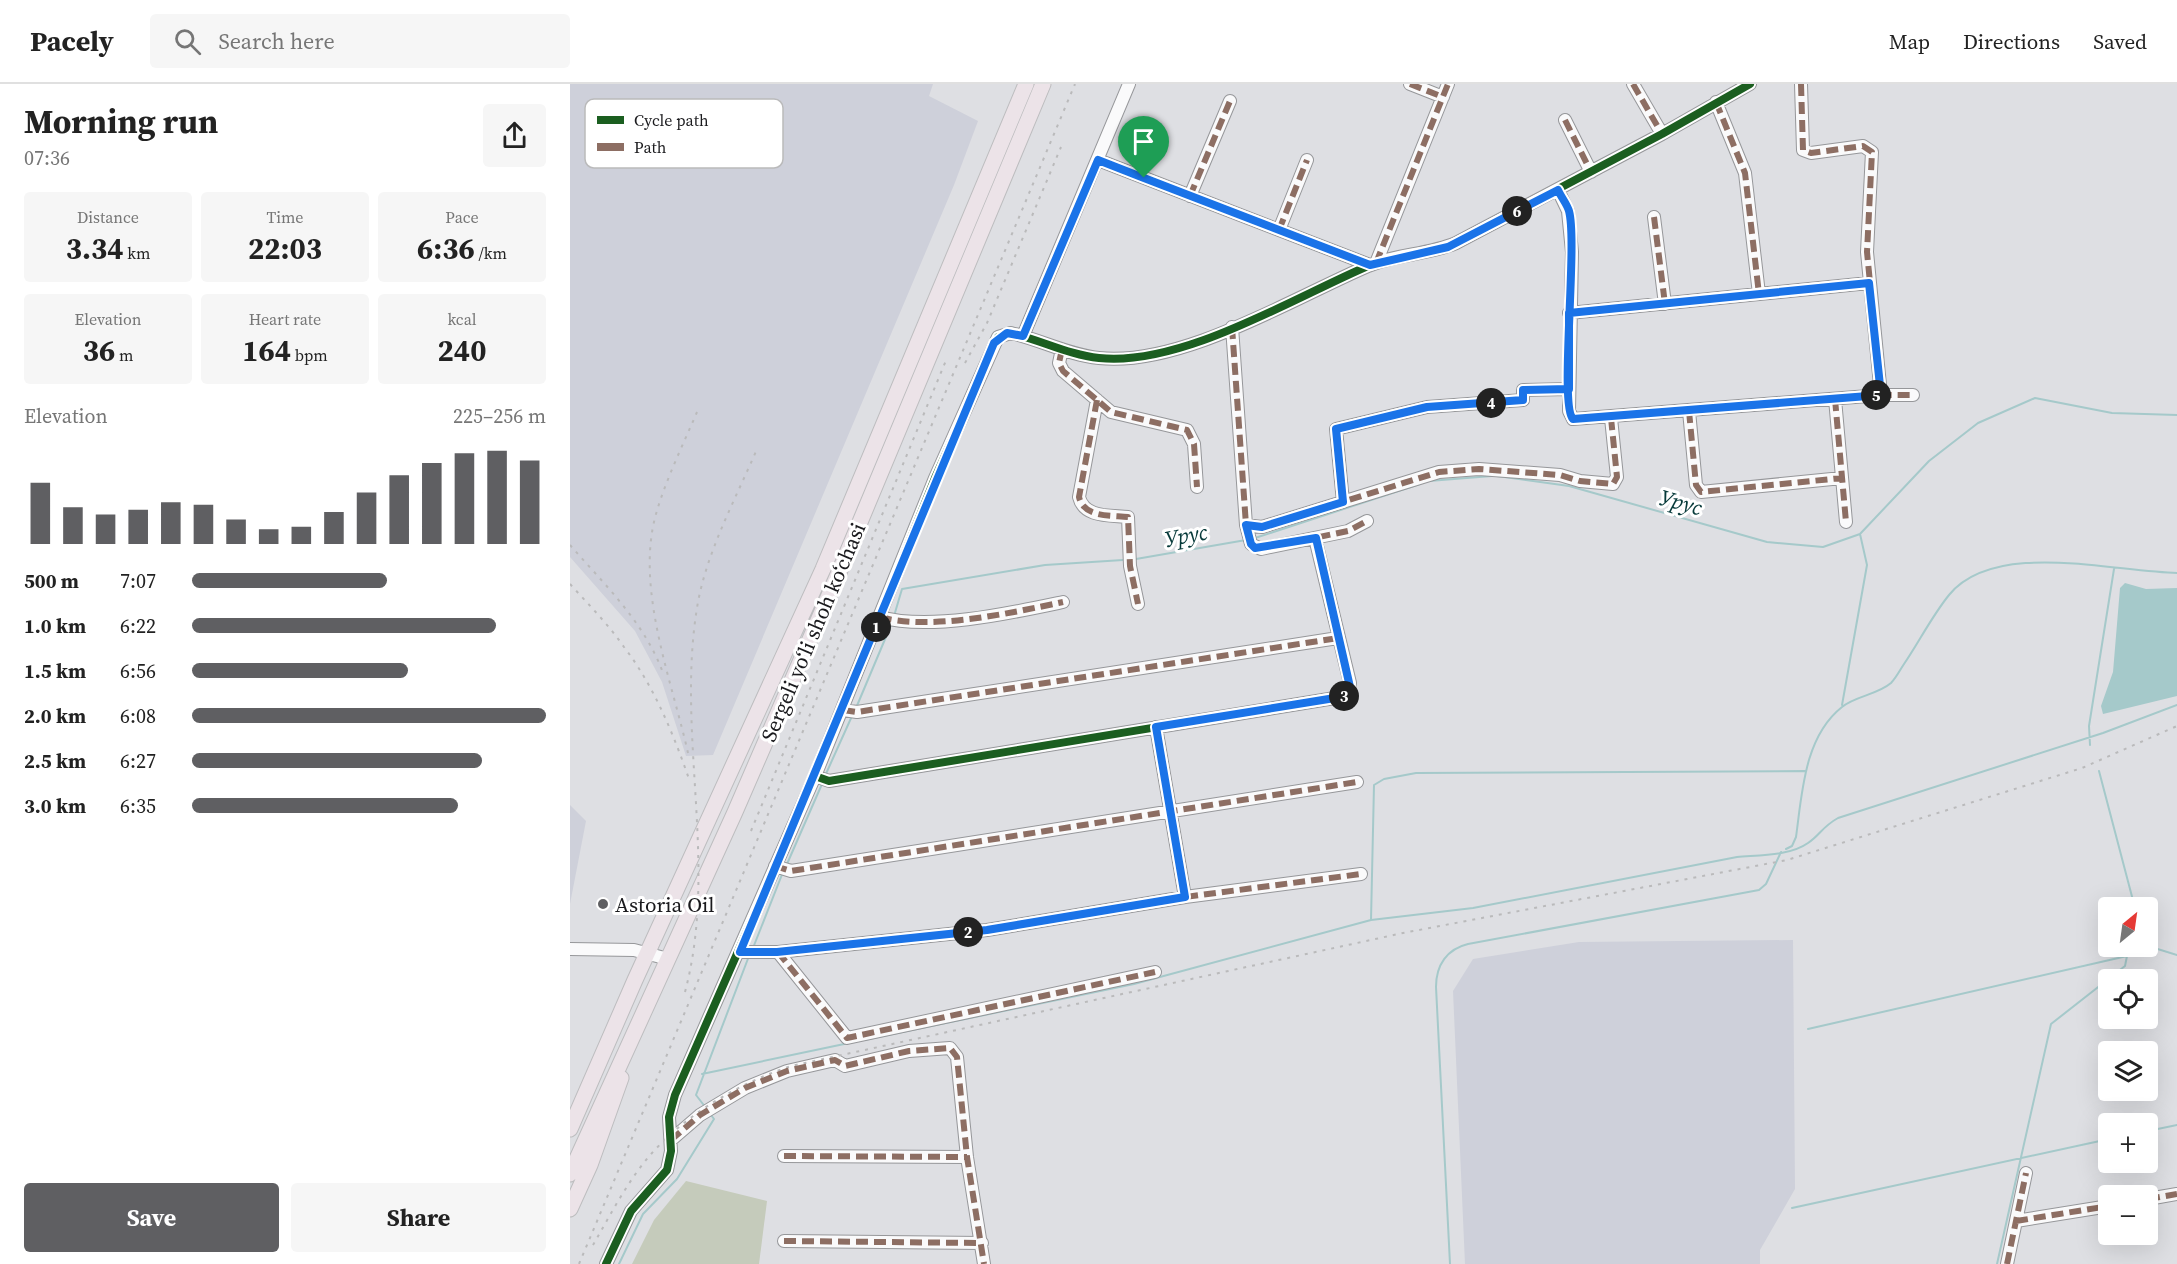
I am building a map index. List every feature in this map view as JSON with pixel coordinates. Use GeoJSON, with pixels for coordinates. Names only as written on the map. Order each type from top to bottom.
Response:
{"type":"FeatureCollection","features":[{"type":"Feature","properties":{"kind":"main road","name":"Sergeli yo‘li shoh ko‘chasi"},"geometry":{"type":"LineString","coordinates":[[570,1129],[823,569],[1026,84]]}},
{"type":"Feature","properties":{"kind":"main road","name":"Sergeli yo‘li shoh ko‘chasi"},"geometry":{"type":"LineString","coordinates":[[570,1174],[633,1038],[840,570],[1043,84]]}},
{"type":"Feature","properties":{"kind":"main road"},"geometry":{"type":"LineString","coordinates":[[570,1209],[605,1125],[633,1038]]}},
{"type":"Feature","properties":{"kind":"street"},"geometry":{"type":"LineString","coordinates":[[1023,336],[1130,84]]}},
{"type":"Feature","properties":{"kind":"street"},"geometry":{"type":"LineString","coordinates":[[1410,84],[1443,97]]}},
{"type":"Feature","properties":{"kind":"street"},"geometry":{"type":"LineString","coordinates":[[1373,264],[1448,84]]}},
{"type":"Feature","properties":{"kind":"street"},"geometry":{"type":"LineString","coordinates":[[1633,84],[1662,134]]}},
{"type":"Feature","properties":{"kind":"street"},"geometry":{"type":"LineString","coordinates":[[606,1264],[631,1210],[665,1174],[671,1157],[669,1122],[672,1104],[747,953],[775,866],[815,776],[850,711],[888,619],[994,343],[1007,333],[1099,358],[1138,356],[1178,348],[1232,327],[1373,264],[1448,247],[1662,134],[1749,84]]}},
{"type":"Feature","properties":{"kind":"street"},"geometry":{"type":"LineString","coordinates":[[1801,84],[1803,150],[1811,153],[1863,146],[1872,152],[1867,252],[1881,395]]}},
{"type":"Feature","properties":{"kind":"street"},"geometry":{"type":"LineString","coordinates":[[1190,196],[1230,102]]}},
{"type":"Feature","properties":{"kind":"street"},"geometry":{"type":"LineString","coordinates":[[1716,102],[1745,173],[1759,294]]}},
{"type":"Feature","properties":{"kind":"street"},"geometry":{"type":"LineString","coordinates":[[1565,120],[1591,172]]}},
{"type":"Feature","properties":{"kind":"street"},"geometry":{"type":"LineString","coordinates":[[1098,160],[1373,264]]}},
{"type":"Feature","properties":{"kind":"street"},"geometry":{"type":"LineString","coordinates":[[1280,230],[1307,160]]}},
{"type":"Feature","properties":{"kind":"street"},"geometry":{"type":"LineString","coordinates":[[1558,190],[1569,211],[1572,252],[1569,313],[1569,411],[1573,419],[1881,395],[1913,395]]}},
{"type":"Feature","properties":{"kind":"street"},"geometry":{"type":"LineString","coordinates":[[1654,217],[1665,304]]}},
{"type":"Feature","properties":{"kind":"street"},"geometry":{"type":"LineString","coordinates":[[1569,313],[1869,283]]}},
{"type":"Feature","properties":{"kind":"street"},"geometry":{"type":"LineString","coordinates":[[1232,327],[1248,535],[1255,548],[1261,549],[1348,531],[1367,521]]}},
{"type":"Feature","properties":{"kind":"street"},"geometry":{"type":"LineString","coordinates":[[1062,349],[1059,363],[1063,371],[1111,412],[1187,430],[1194,444],[1197,488]]}},
{"type":"Feature","properties":{"kind":"street"},"geometry":{"type":"LineString","coordinates":[[1343,502],[1336,429],[1427,407],[1523,400],[1523,390],[1569,389]]}},
{"type":"Feature","properties":{"kind":"street"},"geometry":{"type":"LineString","coordinates":[[1835,399],[1846,522]]}},
{"type":"Feature","properties":{"kind":"street"},"geometry":{"type":"LineString","coordinates":[[1097,400],[1079,497],[1080,504],[1090,512],[1128,517],[1130,566],[1138,604]]}},
{"type":"Feature","properties":{"kind":"street"},"geometry":{"type":"LineString","coordinates":[[1689,411],[1696,485],[1701,492],[1842,478]]}},
{"type":"Feature","properties":{"kind":"street"},"geometry":{"type":"LineString","coordinates":[[1248,535],[1262,527],[1438,472],[1479,469],[1560,474],[1580,481],[1613,484],[1617,477],[1611,417]]}},
{"type":"Feature","properties":{"kind":"street"},"geometry":{"type":"LineString","coordinates":[[815,776],[829,781],[1345,696],[1350,683],[1316,538]]}},
{"type":"Feature","properties":{"kind":"street"},"geometry":{"type":"LineString","coordinates":[[888,619],[1003,615],[1063,602]]}},
{"type":"Feature","properties":{"kind":"street"},"geometry":{"type":"LineString","coordinates":[[850,711],[1338,638]]}},
{"type":"Feature","properties":{"kind":"street"},"geometry":{"type":"LineString","coordinates":[[1156,727],[1185,897]]}},
{"type":"Feature","properties":{"kind":"street"},"geometry":{"type":"LineString","coordinates":[[775,866],[791,871],[1357,782]]}},
{"type":"Feature","properties":{"kind":"street"},"geometry":{"type":"LineString","coordinates":[[747,953],[777,952],[987,930],[1185,897],[1361,874]]}},
{"type":"Feature","properties":{"kind":"street"},"geometry":{"type":"LineString","coordinates":[[570,949],[648,952],[668,959]]}},
{"type":"Feature","properties":{"kind":"street"},"geometry":{"type":"LineString","coordinates":[[777,952],[847,1038],[1155,972]]}},
{"type":"Feature","properties":{"kind":"street"},"geometry":{"type":"LineString","coordinates":[[671,1140],[717,1103],[787,1071],[835,1060],[845,1066],[909,1051],[946,1047],[956,1053],[984,1264]]}},
{"type":"Feature","properties":{"kind":"street"},"geometry":{"type":"LineString","coordinates":[[784,1156],[968,1157]]}},
{"type":"Feature","properties":{"kind":"street"},"geometry":{"type":"LineString","coordinates":[[2007,1264],[2026,1173]]}},
{"type":"Feature","properties":{"kind":"street"},"geometry":{"type":"LineString","coordinates":[[2158,1197],[2177,1194]]}},
{"type":"Feature","properties":{"kind":"street"},"geometry":{"type":"LineString","coordinates":[[2016,1221],[2098,1208]]}},
{"type":"Feature","properties":{"kind":"street"},"geometry":{"type":"LineString","coordinates":[[784,1241],[982,1243]]}},
{"type":"Feature","properties":{"kind":"shaded area"},"geometry":{"type":"Polygon","coordinates":[[[570,84],[933,84],[929,96],[978,121],[954,185],[713,755],[686,756],[662,682],[635,631],[570,557],[570,84]]]}},
{"type":"Feature","properties":{"kind":"shaded area"},"geometry":{"type":"Polygon","coordinates":[[[570,805],[586,821],[570,904],[570,805]]]}},
{"type":"Feature","properties":{"kind":"shaded area"},"geometry":{"type":"Polygon","coordinates":[[[1793,940],[1795,1189],[1760,1250],[1760,1264],[1465,1264],[1453,991],[1473,959],[1579,942],[1793,940]]]}},
{"type":"Feature","properties":{"kind":"green space"},"geometry":{"type":"Polygon","coordinates":[[[686,1181],[767,1201],[759,1264],[632,1264],[654,1220],[686,1181]]]}},
{"type":"Feature","properties":{"kind":"water"},"geometry":{"type":"Polygon","coordinates":[[[2125,583],[2146,589],[2177,588],[2177,696],[2103,714],[2101,706],[2113,672],[2120,588],[2125,583]]]}},
{"type":"Feature","properties":{"kind":"waterway","name":"Урус"},"geometry":{"type":"LineString","coordinates":[[1497,476],[1569,486],[1767,542],[1823,547],[1860,534],[1929,461],[1978,423],[2035,398],[2112,413],[2177,415]]}},
{"type":"Feature","properties":{"kind":"waterway","name":"Урус"},"geometry":{"type":"LineString","coordinates":[[1429,481],[1492,476]]}},
{"type":"Feature","properties":{"kind":"waterway","name":"Урус"},"geometry":{"type":"LineString","coordinates":[[1255,538],[1420,484]]}},
{"type":"Feature","properties":{"kind":"waterway"},"geometry":{"type":"LineString","coordinates":[[1842,705],[1867,565],[1860,534]]}},
{"type":"Feature","properties":{"kind":"waterway","name":"Урус"},"geometry":{"type":"LineString","coordinates":[[1136,559],[1246,540]]}},
{"type":"Feature","properties":{"kind":"waterway","name":"Урус"},"geometry":{"type":"LineString","coordinates":[[894,616],[902,589],[1045,565],[1123,560]]}},
{"type":"Feature","properties":{"kind":"waterway"},"geometry":{"type":"LineString","coordinates":[[1786,849],[1792,846],[1796,837],[1803,785],[1812,750],[1829,719],[1847,703],[1891,683],[1943,603],[1969,578],[1995,568],[2024,563],[2089,565],[2177,573]]}},
{"type":"Feature","properties":{"kind":"waterway"},"geometry":{"type":"LineString","coordinates":[[2090,745],[2089,726],[2114,569]]}},
{"type":"Feature","properties":{"kind":"waterway","name":"Урус"},"geometry":{"type":"LineString","coordinates":[[856,708],[891,625]]}},
{"type":"Feature","properties":{"kind":"waterway"},"geometry":{"type":"LineString","coordinates":[[864,1040],[1134,984],[1371,920],[1473,908],[1737,857],[1792,850],[1808,843],[1838,818],[2103,733],[2177,705]]}},
{"type":"Feature","properties":{"kind":"waterway","name":"Урус"},"geometry":{"type":"LineString","coordinates":[[825,776],[852,716]]}},
{"type":"Feature","properties":{"kind":"waterway"},"geometry":{"type":"LineString","coordinates":[[1371,920],[1374,785],[1384,779],[1416,773],[1805,771]]}},
{"type":"Feature","properties":{"kind":"waterway"},"geometry":{"type":"LineString","coordinates":[[2099,771],[2132,897]]}},
{"type":"Feature","properties":{"kind":"waterway","name":"Урус"},"geometry":{"type":"LineString","coordinates":[[787,864],[822,784]]}},
{"type":"Feature","properties":{"kind":"waterway"},"geometry":{"type":"LineString","coordinates":[[1450,1264],[1436,987],[1438,972],[1444,959],[1454,950],[1468,944],[1759,890],[1766,884],[1781,852]]}},
{"type":"Feature","properties":{"kind":"waterway","name":"Урус"},"geometry":{"type":"LineString","coordinates":[[753,948],[783,872]]}},
{"type":"Feature","properties":{"kind":"waterway"},"geometry":{"type":"LineString","coordinates":[[2158,949],[2177,955]]}},
{"type":"Feature","properties":{"kind":"waterway","name":"Урус"},"geometry":{"type":"LineString","coordinates":[[706,1108],[696,1095],[749,956]]}},
{"type":"Feature","properties":{"kind":"waterway"},"geometry":{"type":"LineString","coordinates":[[1808,1029],[2123,957]]}},
{"type":"Feature","properties":{"kind":"waterway"},"geometry":{"type":"LineString","coordinates":[[1997,1264],[2051,1024],[2125,966],[2127,957]]}},
{"type":"Feature","properties":{"kind":"waterway"},"geometry":{"type":"LineString","coordinates":[[702,1074],[849,1043]]}},
{"type":"Feature","properties":{"kind":"waterway","name":"Урус"},"geometry":{"type":"LineString","coordinates":[[619,1264],[643,1214],[677,1179],[714,1119],[711,1115]]}},
{"type":"Feature","properties":{"kind":"waterway"},"geometry":{"type":"LineString","coordinates":[[2158,1129],[2177,1125]]}},
{"type":"Feature","properties":{"kind":"waterway"},"geometry":{"type":"LineString","coordinates":[[1792,1208],[2098,1141]]}},
{"type":"Feature","properties":{"kind":"railway"},"geometry":{"type":"LineString","coordinates":[[579,1264],[1075,84]]}},
{"type":"Feature","properties":{"kind":"railway"},"geometry":{"type":"LineString","coordinates":[[965,363],[987,323],[1061,147]]}},
{"type":"Feature","properties":{"kind":"railway"},"geometry":{"type":"LineString","coordinates":[[751,831],[947,358]]}},
{"type":"Feature","properties":{"kind":"railway"},"geometry":{"type":"LineString","coordinates":[[688,753],[658,634],[650,572],[651,543],[656,514],[697,412]]}},
{"type":"Feature","properties":{"kind":"railway"},"geometry":{"type":"LineString","coordinates":[[685,992],[694,944],[698,895],[691,699],[692,651],[698,602],[708,563],[757,449]]}},
{"type":"Feature","properties":{"kind":"railway"},"geometry":{"type":"LineString","coordinates":[[570,545],[635,621],[646,637],[663,673]]}},
{"type":"Feature","properties":{"kind":"railway"},"geometry":{"type":"LineString","coordinates":[[570,584],[611,630],[645,678],[670,729],[690,782]]}},
{"type":"Feature","properties":{"kind":"railway"},"geometry":{"type":"LineString","coordinates":[[593,1245],[635,1174],[652,1153],[682,1124],[734,1090],[791,1066],[1403,933],[1787,860],[2082,768],[2177,726]]}},
{"type":"Feature","properties":{"kind":"marked path"},"geometry":{"type":"LineString","coordinates":[[1410,84],[1443,97]]}},
{"type":"Feature","properties":{"kind":"marked path"},"geometry":{"type":"LineString","coordinates":[[1376,263],[1448,84]]}},
{"type":"Feature","properties":{"kind":"marked path"},"geometry":{"type":"LineString","coordinates":[[1633,84],[1662,134]]}},
{"type":"Feature","properties":{"kind":"marked path"},"geometry":{"type":"LineString","coordinates":[[1801,84],[1803,150],[1811,153],[1863,146],[1872,152],[1867,252],[1881,395]]}},
{"type":"Feature","properties":{"kind":"marked path"},"geometry":{"type":"LineString","coordinates":[[1190,196],[1230,101]]}},
{"type":"Feature","properties":{"kind":"marked path"},"geometry":{"type":"LineString","coordinates":[[1716,102],[1745,173],[1759,294]]}},
{"type":"Feature","properties":{"kind":"marked path"},"geometry":{"type":"LineString","coordinates":[[1565,120],[1591,172]]}},
{"type":"Feature","properties":{"kind":"marked path"},"geometry":{"type":"LineString","coordinates":[[1098,160],[1370,265]]}},
{"type":"Feature","properties":{"kind":"marked path"},"geometry":{"type":"LineString","coordinates":[[1279,230],[1307,160]]}},
{"type":"Feature","properties":{"kind":"marked path"},"geometry":{"type":"LineString","coordinates":[[1558,190],[1568,211],[1572,252],[1569,411],[1573,419],[1881,395],[1913,395]]}},
{"type":"Feature","properties":{"kind":"marked path"},"geometry":{"type":"LineString","coordinates":[[1654,217],[1665,304]]}},
{"type":"Feature","properties":{"kind":"marked path"},"geometry":{"type":"LineString","coordinates":[[1569,313],[1869,283]]}},
{"type":"Feature","properties":{"kind":"marked path"},"geometry":{"type":"LineString","coordinates":[[1232,327],[1246,525],[1251,544],[1261,549],[1348,531],[1367,521]]}},
{"type":"Feature","properties":{"kind":"marked path"},"geometry":{"type":"LineString","coordinates":[[1062,349],[1059,363],[1063,371],[1111,412],[1187,430],[1194,444],[1197,487]]}},
{"type":"Feature","properties":{"kind":"marked path"},"geometry":{"type":"LineString","coordinates":[[1343,502],[1336,429],[1427,407],[1523,400],[1523,390],[1569,389]]}},
{"type":"Feature","properties":{"kind":"marked path"},"geometry":{"type":"LineString","coordinates":[[1835,399],[1846,522]]}},
{"type":"Feature","properties":{"kind":"marked path"},"geometry":{"type":"LineString","coordinates":[[1097,400],[1079,497],[1086,509],[1092,512],[1128,517],[1130,566],[1138,604]]}},
{"type":"Feature","properties":{"kind":"marked path"},"geometry":{"type":"LineString","coordinates":[[1689,411],[1696,485],[1701,492],[1842,478]]}},
{"type":"Feature","properties":{"kind":"marked path"},"geometry":{"type":"LineString","coordinates":[[1246,525],[1262,527],[1439,472],[1479,469],[1560,475],[1580,481],[1613,484],[1617,477],[1611,418]]}},
{"type":"Feature","properties":{"kind":"marked path"},"geometry":{"type":"LineString","coordinates":[[880,617],[922,622],[971,619],[1063,602]]}},
{"type":"Feature","properties":{"kind":"marked path"},"geometry":{"type":"LineString","coordinates":[[843,710],[857,712],[1338,638]]}},
{"type":"Feature","properties":{"kind":"marked path"},"geometry":{"type":"LineString","coordinates":[[1156,727],[1185,897]]}},
{"type":"Feature","properties":{"kind":"marked path"},"geometry":{"type":"LineString","coordinates":[[775,866],[791,871],[1357,782]]}},
{"type":"Feature","properties":{"kind":"marked path"},"geometry":{"type":"LineString","coordinates":[[740,952],[778,952],[987,930],[1185,897],[1361,874]]}},
{"type":"Feature","properties":{"kind":"marked path"},"geometry":{"type":"LineString","coordinates":[[778,952],[847,1038],[1155,972]]}},
{"type":"Feature","properties":{"kind":"marked path"},"geometry":{"type":"LineString","coordinates":[[671,1140],[700,1115],[745,1088],[787,1071],[835,1060],[845,1066],[909,1051],[950,1048],[957,1057],[967,1157],[984,1264]]}},
{"type":"Feature","properties":{"kind":"marked path"},"geometry":{"type":"LineString","coordinates":[[784,1156],[967,1157]]}},
{"type":"Feature","properties":{"kind":"marked path"},"geometry":{"type":"LineString","coordinates":[[2007,1264],[2026,1173]]}},
{"type":"Feature","properties":{"kind":"marked path"},"geometry":{"type":"LineString","coordinates":[[2158,1197],[2177,1194]]}},
{"type":"Feature","properties":{"kind":"marked path"},"geometry":{"type":"LineString","coordinates":[[2016,1221],[2098,1208]]}},
{"type":"Feature","properties":{"kind":"marked path"},"geometry":{"type":"LineString","coordinates":[[784,1241],[982,1243]]}},
{"type":"Feature","properties":{"kind":"cycle path"},"geometry":{"type":"LineString","coordinates":[[606,1264],[631,1211],[667,1170],[671,1151],[669,1117],[675,1095],[815,776],[935,478],[998,337],[1011,333],[1077,354],[1099,358],[1131,358],[1165,352],[1200,341],[1272,312],[1368,266],[1456,243],[1662,134],[1750,84]]}},
{"type":"Feature","properties":{"kind":"cycle path"},"geometry":{"type":"LineString","coordinates":[[815,776],[829,781],[1341,697],[1348,692],[1350,683],[1315,538]]}},
{"type":"Feature","properties":{"kind":"place","name":"Astoria Oil"},"geometry":{"type":"Point","coordinates":[603,904]}},
{"type":"Feature","properties":{"kind":"route"},"geometry":{"type":"LineString","coordinates":[[1144,178],[1098,160],[1023,336],[1011,333],[1002,334],[994,343],[935,478],[843,710],[740,952],[745,954],[777,952],[987,930],[1185,897],[1156,727],[1341,697],[1345,696],[1350,687],[1316,538],[1261,549],[1255,548],[1251,544],[1246,525],[1262,527],[1343,502],[1336,429],[1427,407],[1523,400],[1523,390],[1569,389],[1569,313],[1869,283],[1881,395],[1573,419],[1569,416],[1569,411],[1569,389],[1569,313],[1572,252],[1569,211],[1558,190],[1448,247],[1370,265],[1144,178]]}}]}
